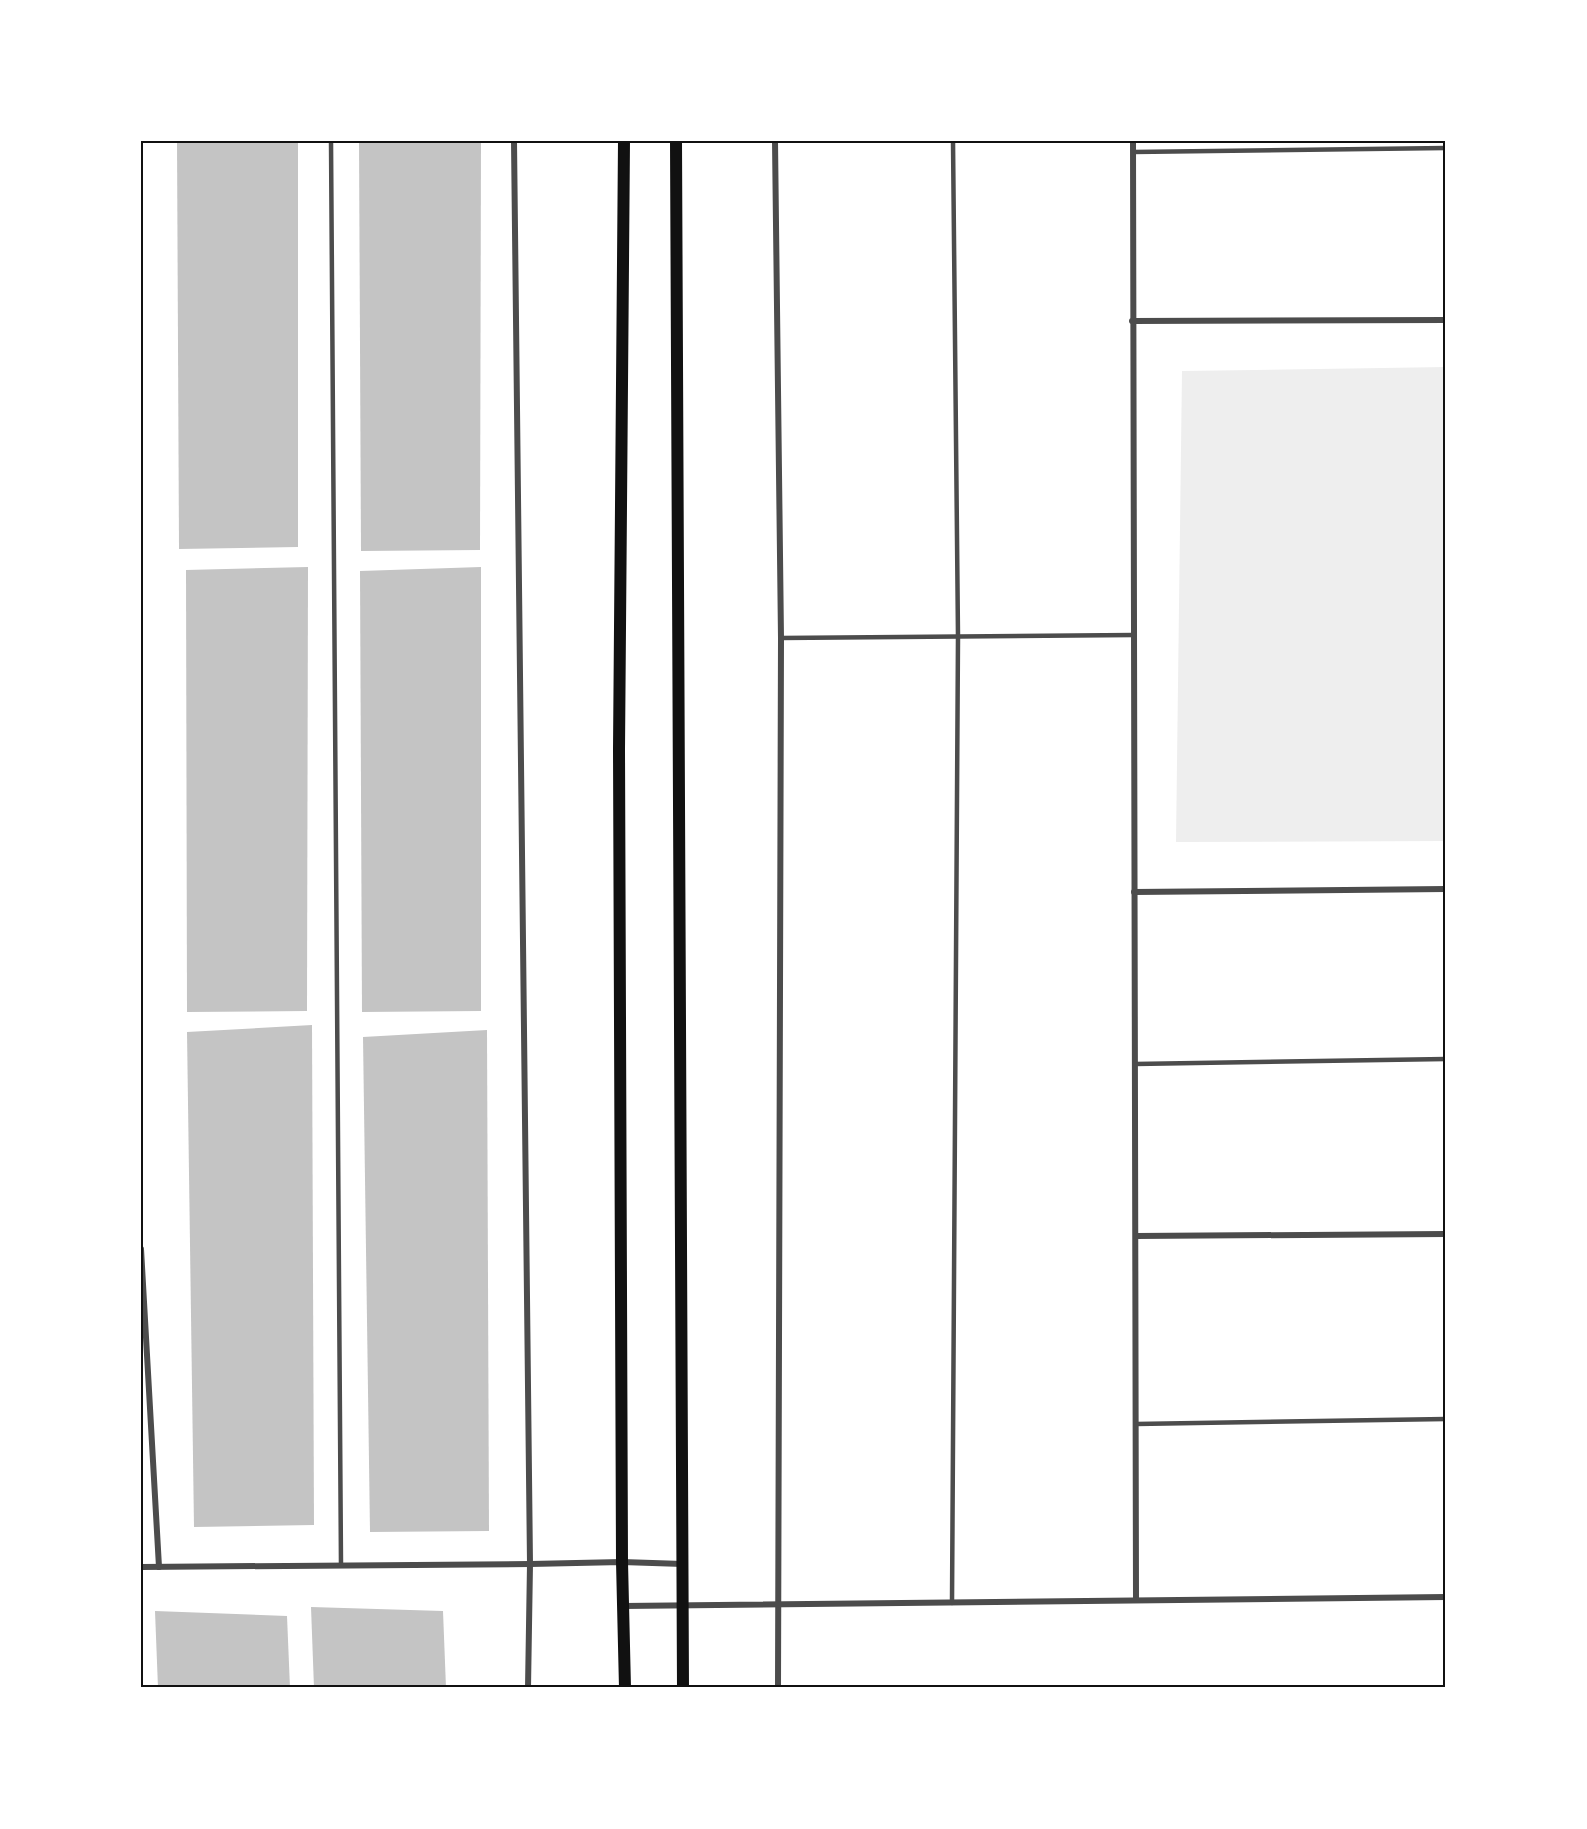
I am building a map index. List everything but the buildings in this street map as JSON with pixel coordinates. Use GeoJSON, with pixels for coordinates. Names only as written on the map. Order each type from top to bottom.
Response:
{"type":"FeatureCollection","features":[{"type":"Feature","properties":{"kind":"main road"},"geometry":{"type":"LineString","coordinates":[[624,141],[619,749],[622,1562],[625,1688]]}},
{"type":"Feature","properties":{"kind":"main road"},"geometry":{"type":"LineString","coordinates":[[676,141],[683,1688]]}},
{"type":"Feature","properties":{"kind":"street"},"geometry":{"type":"LineString","coordinates":[[514,141],[530,1564],[528,1688]]}},
{"type":"Feature","properties":{"kind":"street"},"geometry":{"type":"LineString","coordinates":[[775,141],[781,638],[778,1688]]}},
{"type":"Feature","properties":{"kind":"street"},"geometry":{"type":"LineString","coordinates":[[1132,141],[1136,1600]]}},
{"type":"Feature","properties":{"kind":"street"},"geometry":{"type":"LineString","coordinates":[[1132,321],[1446,320]]}},
{"type":"Feature","properties":{"kind":"street"},"geometry":{"type":"LineString","coordinates":[[1134,892],[1446,889]]}},
{"type":"Feature","properties":{"kind":"street"},"geometry":{"type":"LineString","coordinates":[[1136,1236],[1446,1234]]}},
{"type":"Feature","properties":{"kind":"street"},"geometry":{"type":"LineString","coordinates":[[141,1249],[159,1567]]}},
{"type":"Feature","properties":{"kind":"street"},"geometry":{"type":"LineString","coordinates":[[141,1567],[622,1562],[683,1564]]}},
{"type":"Feature","properties":{"kind":"street"},"geometry":{"type":"LineString","coordinates":[[623,1606],[1446,1597]]}},
{"type":"Feature","properties":{"kind":"lane"},"geometry":{"type":"LineString","coordinates":[[331,141],[341,1565]]}},
{"type":"Feature","properties":{"kind":"lane"},"geometry":{"type":"LineString","coordinates":[[952,1603],[958,636],[953,141]]}},
{"type":"Feature","properties":{"kind":"lane"},"geometry":{"type":"LineString","coordinates":[[1133,152],[1446,148]]}},
{"type":"Feature","properties":{"kind":"lane"},"geometry":{"type":"LineString","coordinates":[[781,638],[1134,635]]}},
{"type":"Feature","properties":{"kind":"lane"},"geometry":{"type":"LineString","coordinates":[[1135,1064],[1446,1059]]}},
{"type":"Feature","properties":{"kind":"lane"},"geometry":{"type":"LineString","coordinates":[[1136,1424],[1446,1419]]}},
{"type":"Feature","properties":{"kind":"shaded area"},"geometry":{"type":"Polygon","coordinates":[[[1446,367],[1446,841],[1176,842],[1182,371],[1446,367]]]}}]}
